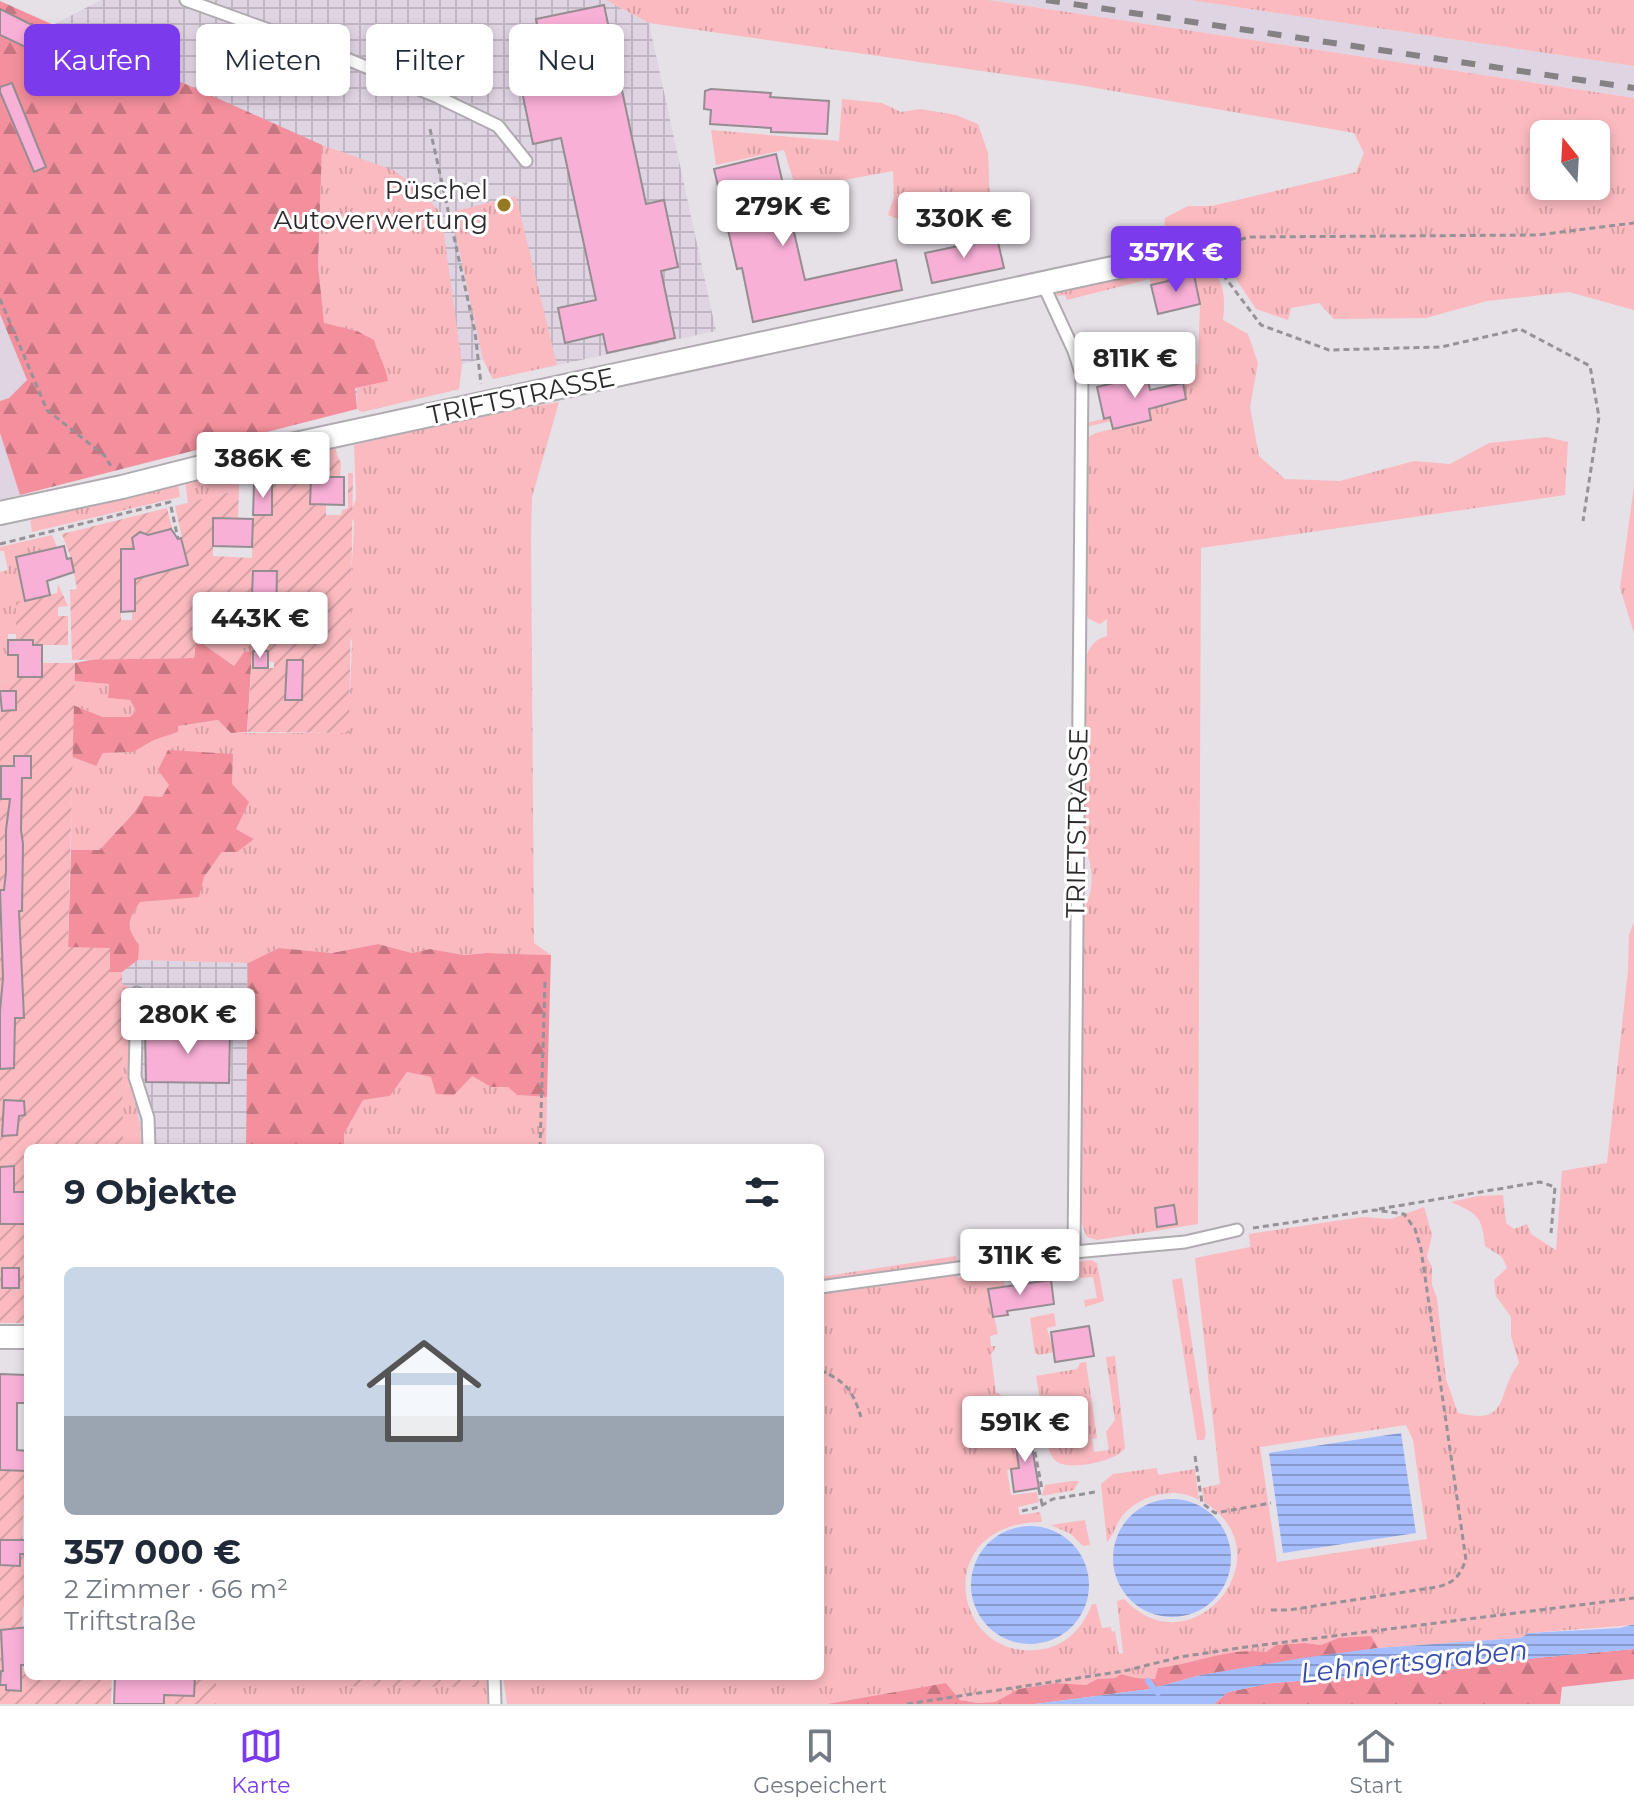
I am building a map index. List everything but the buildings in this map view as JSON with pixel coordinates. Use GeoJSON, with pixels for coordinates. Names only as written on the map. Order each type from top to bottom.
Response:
{"type":"FeatureCollection","features":[{"type":"Feature","properties":{"kind":"street","name":"TRIFTSTRASSE"},"geometry":{"type":"LineString","coordinates":[[0,513],[122,487],[272,449],[1192,251]]}},
{"type":"Feature","properties":{"kind":"street"},"geometry":{"type":"LineString","coordinates":[[0,1337],[24,1337]]}},
{"type":"Feature","properties":{"kind":"lane"},"geometry":{"type":"LineString","coordinates":[[186,0],[335,54],[438,97],[498,126],[526,161]]}},
{"type":"Feature","properties":{"kind":"lane","name":"TRIFTSTRASSE"},"geometry":{"type":"LineString","coordinates":[[1043,284],[1082,376],[1074,1252]]}},
{"type":"Feature","properties":{"kind":"lane"},"geometry":{"type":"LineString","coordinates":[[137,993],[135,1077],[148,1118],[149,1144]]}},
{"type":"Feature","properties":{"kind":"lane"},"geometry":{"type":"LineString","coordinates":[[824,1286],[1074,1252],[1185,1242],[1237,1230]]}},
{"type":"Feature","properties":{"kind":"lane"},"geometry":{"type":"LineString","coordinates":[[494,1680],[495,1704]]}},
{"type":"Feature","properties":{"kind":"path"},"geometry":{"type":"LineString","coordinates":[[430,129],[475,332],[484,405]]}},
{"type":"Feature","properties":{"kind":"path"},"geometry":{"type":"LineString","coordinates":[[1192,251],[1250,237],[1538,235],[1634,223]]}},
{"type":"Feature","properties":{"kind":"path"},"geometry":{"type":"LineString","coordinates":[[1192,251],[1215,264],[1261,325],[1329,350],[1441,347],[1520,329],[1590,366],[1599,417],[1583,521]]}},
{"type":"Feature","properties":{"kind":"path"},"geometry":{"type":"LineString","coordinates":[[0,299],[47,410],[105,456],[122,487]]}},
{"type":"Feature","properties":{"kind":"path"},"geometry":{"type":"LineString","coordinates":[[0,544],[170,502],[178,539]]}},
{"type":"Feature","properties":{"kind":"path"},"geometry":{"type":"LineString","coordinates":[[540,1144],[545,982]]}},
{"type":"Feature","properties":{"kind":"path"},"geometry":{"type":"LineString","coordinates":[[1237,1230],[1540,1182],[1555,1187],[1551,1233]]}},
{"type":"Feature","properties":{"kind":"path"},"geometry":{"type":"LineString","coordinates":[[1267,1610],[1289,1610],[1451,1584],[1460,1576],[1466,1560],[1421,1249],[1415,1229],[1404,1214],[1375,1210]]}},
{"type":"Feature","properties":{"kind":"path"},"geometry":{"type":"LineString","coordinates":[[824,1372],[844,1382],[854,1396],[861,1417]]}},
{"type":"Feature","properties":{"kind":"path"},"geometry":{"type":"LineString","coordinates":[[1039,1427],[1031,1431],[1042,1504]]}},
{"type":"Feature","properties":{"kind":"path"},"geometry":{"type":"LineString","coordinates":[[1195,1456],[1202,1503],[1215,1513],[1271,1503]]}},
{"type":"Feature","properties":{"kind":"path"},"geometry":{"type":"LineString","coordinates":[[1022,1511],[1053,1499],[1095,1492]]}},
{"type":"Feature","properties":{"kind":"path"},"geometry":{"type":"LineString","coordinates":[[907,1704],[1124,1671],[1180,1657],[1239,1648],[1634,1598]]}},
{"type":"Feature","properties":{"kind":"shaded area","name":"Püschel Autoverwertung"},"geometry":{"type":"Polygon","coordinates":[[[101,0],[606,0],[649,23],[716,331],[493,379],[483,359],[462,364],[459,389],[362,412],[357,409],[167,96],[180,96],[180,24],[55,24],[101,0]]]}},
{"type":"Feature","properties":{"kind":"shaded area"},"geometry":{"type":"Polygon","coordinates":[[[988,0],[1190,0],[1634,66],[1634,98],[988,0]]]}},
{"type":"Feature","properties":{"kind":"shaded area"},"geometry":{"type":"Polygon","coordinates":[[[0,314],[27,381],[9,398],[0,401],[0,314]]]}},
{"type":"Feature","properties":{"kind":"shaded area"},"geometry":{"type":"Polygon","coordinates":[[[0,433],[20,495],[0,500],[0,433]]]}},
{"type":"Feature","properties":{"kind":"shaded area"},"geometry":{"type":"Polygon","coordinates":[[[138,960],[248,963],[246,1144],[123,1144],[122,972],[138,960]]]}},
{"type":"Feature","properties":{"kind":"green space"},"geometry":{"type":"Polygon","coordinates":[[[606,0],[988,0],[1634,98],[1634,310],[1569,292],[1487,301],[1426,318],[1334,319],[1319,303],[1291,308],[1288,320],[1256,309],[1220,255],[1201,236],[1164,241],[1165,218],[1188,206],[1212,206],[1356,172],[1364,153],[1354,133],[1079,85],[649,23],[606,0]]]}},
{"type":"Feature","properties":{"kind":"green space"},"geometry":{"type":"Polygon","coordinates":[[[1190,0],[1634,0],[1634,66],[1190,0]]]}},
{"type":"Feature","properties":{"kind":"green space"},"geometry":{"type":"Polygon","coordinates":[[[0,1],[51,24],[24,24],[24,96],[180,96],[180,81],[196,89],[196,96],[212,96],[322,145],[318,265],[324,323],[357,331],[374,340],[388,381],[355,388],[357,409],[20,495],[0,433],[0,401],[9,398],[27,380],[0,314],[0,1]]]}},
{"type":"Feature","properties":{"kind":"green space"},"geometry":{"type":"Polygon","coordinates":[[[842,99],[882,103],[901,112],[920,109],[956,115],[978,124],[988,153],[990,200],[906,223],[888,215],[894,197],[893,171],[796,189],[784,150],[716,165],[711,130],[839,141],[842,99]]]}},
{"type":"Feature","properties":{"kind":"green space"},"geometry":{"type":"Polygon","coordinates":[[[322,145],[393,170],[417,187],[441,213],[462,364],[459,389],[362,412],[357,409],[357,331],[324,323],[318,265],[322,145]]]}},
{"type":"Feature","properties":{"kind":"green space"},"geometry":{"type":"Polygon","coordinates":[[[516,196],[557,365],[493,379],[483,359],[451,212],[516,196]]]}},
{"type":"Feature","properties":{"kind":"green space"},"geometry":{"type":"Polygon","coordinates":[[[1195,260],[1212,271],[1221,284],[1223,320],[1248,334],[1258,363],[1250,407],[1259,456],[1285,479],[1340,481],[1414,461],[1450,464],[1489,443],[1547,437],[1568,442],[1565,495],[1201,548],[1198,1224],[1097,1240],[1087,1237],[1078,1215],[1081,914],[1089,897],[1092,879],[1082,843],[1085,663],[1092,646],[1107,636],[1107,619],[1100,624],[1084,613],[1086,438],[1151,419],[1149,412],[1086,427],[1086,423],[1186,399],[1181,368],[1198,364],[1200,304],[1194,276],[1151,285],[1150,279],[1067,300],[1065,295],[1057,296],[1056,290],[1195,260]]]}},
{"type":"Feature","properties":{"kind":"green space"},"geometry":{"type":"Polygon","coordinates":[[[559,402],[532,497],[531,536],[534,943],[551,955],[464,955],[430,949],[412,953],[378,944],[332,953],[279,948],[248,963],[138,960],[130,927],[140,902],[167,899],[204,877],[222,852],[254,839],[236,829],[233,754],[169,785],[162,797],[143,797],[100,850],[71,850],[72,757],[96,766],[103,753],[133,752],[154,740],[178,732],[178,726],[218,720],[232,733],[348,733],[344,712],[350,693],[352,642],[345,625],[353,547],[354,522],[350,514],[356,499],[354,445],[478,416],[559,402]]]}},
{"type":"Feature","properties":{"kind":"green space"},"geometry":{"type":"Polygon","coordinates":[[[335,446],[337,455],[282,469],[279,458],[335,446]]]}},
{"type":"Feature","properties":{"kind":"green space"},"geometry":{"type":"Polygon","coordinates":[[[337,455],[341,463],[340,477],[311,477],[310,503],[326,504],[326,515],[341,515],[342,510],[348,508],[348,473],[353,473],[349,733],[247,732],[252,661],[254,668],[274,668],[274,662],[268,661],[267,651],[252,651],[252,635],[196,639],[194,658],[72,660],[70,590],[77,589],[62,534],[167,508],[173,532],[146,536],[139,533],[132,539],[141,576],[182,567],[188,564],[175,506],[239,490],[238,519],[213,519],[213,556],[252,558],[253,515],[272,515],[272,485],[312,474],[312,461],[337,455]],[[121,560],[121,620],[132,620],[132,611],[135,611],[121,560]],[[253,571],[251,618],[275,619],[277,572],[253,571]]]}},
{"type":"Feature","properties":{"kind":"green space"},"geometry":{"type":"Polygon","coordinates":[[[236,467],[239,490],[188,503],[185,481],[236,467]]]}},
{"type":"Feature","properties":{"kind":"green space"},"geometry":{"type":"Polygon","coordinates":[[[178,483],[180,497],[32,532],[30,517],[178,483]]]}},
{"type":"Feature","properties":{"kind":"green space"},"geometry":{"type":"Polygon","coordinates":[[[1634,486],[1634,633],[1620,588],[1634,486]]]}},
{"type":"Feature","properties":{"kind":"green space"},"geometry":{"type":"Polygon","coordinates":[[[52,535],[57,547],[16,558],[25,601],[16,603],[16,634],[8,634],[8,655],[20,655],[18,677],[11,682],[0,681],[0,572],[8,570],[4,551],[0,551],[0,547],[52,535]]]}},
{"type":"Feature","properties":{"kind":"green space"},"geometry":{"type":"Polygon","coordinates":[[[58,584],[68,606],[58,607],[58,616],[68,616],[68,645],[33,645],[32,640],[16,640],[16,602],[57,593],[58,584]]]}},
{"type":"Feature","properties":{"kind":"green space"},"geometry":{"type":"Polygon","coordinates":[[[253,635],[252,651],[244,652],[234,666],[196,639],[253,635]]]}},
{"type":"Feature","properties":{"kind":"green space"},"geometry":{"type":"Polygon","coordinates":[[[196,639],[234,666],[244,652],[252,651],[247,732],[231,733],[218,720],[178,726],[178,732],[154,740],[133,752],[103,753],[96,766],[72,757],[73,705],[103,717],[130,717],[136,711],[130,700],[108,698],[109,684],[74,681],[75,663],[95,659],[194,658],[196,639]]]}},
{"type":"Feature","properties":{"kind":"green space"},"geometry":{"type":"Polygon","coordinates":[[[18,663],[75,663],[68,947],[110,948],[110,972],[122,972],[123,1144],[24,1144],[24,1323],[0,1323],[0,681],[11,682],[18,677],[18,663]]]}},
{"type":"Feature","properties":{"kind":"green space"},"geometry":{"type":"Polygon","coordinates":[[[74,681],[109,684],[108,698],[130,700],[136,711],[131,717],[103,717],[73,705],[74,681]]]}},
{"type":"Feature","properties":{"kind":"green space"},"geometry":{"type":"Polygon","coordinates":[[[168,750],[233,754],[232,784],[249,802],[236,829],[254,839],[237,852],[222,852],[204,877],[199,897],[140,902],[130,924],[139,945],[138,960],[122,972],[110,972],[68,948],[71,850],[100,850],[130,817],[144,796],[162,797],[169,785],[158,770],[168,750]]]}},
{"type":"Feature","properties":{"kind":"green space"},"geometry":{"type":"Polygon","coordinates":[[[1634,922],[1634,1625],[1529,1633],[1520,1638],[1378,1648],[1371,1637],[1338,1638],[1321,1645],[1276,1645],[1266,1652],[1225,1654],[1159,1668],[1155,1679],[1121,1674],[1115,1678],[1097,1679],[1086,1685],[1056,1683],[1019,1689],[995,1702],[960,1700],[946,1683],[827,1704],[507,1704],[504,1680],[824,1680],[824,1276],[956,1256],[958,1278],[1003,1273],[1005,1286],[988,1289],[998,1334],[990,1336],[991,1346],[996,1346],[991,1355],[996,1392],[1007,1399],[1009,1418],[1030,1415],[1032,1426],[1014,1432],[1021,1467],[1007,1470],[1011,1495],[1037,1492],[1039,1502],[1018,1507],[1020,1515],[1040,1512],[1042,1522],[1005,1528],[981,1545],[968,1567],[966,1592],[973,1617],[989,1636],[1013,1648],[1044,1649],[1053,1647],[1074,1633],[1092,1604],[1096,1604],[1102,1628],[1111,1627],[1112,1632],[1115,1631],[1119,1654],[1123,1653],[1117,1601],[1124,1599],[1150,1618],[1177,1622],[1202,1614],[1221,1597],[1234,1575],[1237,1549],[1228,1524],[1204,1502],[1202,1488],[1220,1484],[1195,1258],[1250,1247],[1249,1234],[1362,1217],[1391,1219],[1424,1207],[1432,1235],[1427,1257],[1432,1267],[1432,1285],[1437,1298],[1446,1379],[1458,1413],[1475,1416],[1495,1411],[1519,1363],[1511,1336],[1511,1317],[1496,1296],[1494,1280],[1507,1268],[1502,1257],[1485,1246],[1477,1217],[1451,1202],[1503,1195],[1506,1223],[1514,1229],[1527,1224],[1531,1234],[1556,1250],[1562,1171],[1607,1163],[1629,935],[1634,922]],[[1406,1425],[1260,1447],[1277,1562],[1427,1539],[1413,1440],[1406,1425]]]}},
{"type":"Feature","properties":{"kind":"green space"},"geometry":{"type":"Polygon","coordinates":[[[378,944],[412,953],[430,949],[464,955],[551,955],[547,1097],[517,1095],[508,1087],[491,1087],[472,1076],[454,1095],[436,1094],[431,1077],[407,1072],[390,1096],[363,1100],[344,1134],[344,1144],[246,1144],[248,963],[279,948],[332,953],[378,944]]]}},
{"type":"Feature","properties":{"kind":"green space"},"geometry":{"type":"Polygon","coordinates":[[[122,984],[129,987],[129,1080],[140,1124],[141,1144],[123,1144],[122,984]]]}},
{"type":"Feature","properties":{"kind":"green space"},"geometry":{"type":"Polygon","coordinates":[[[407,1072],[431,1077],[472,1076],[491,1087],[508,1087],[517,1095],[547,1097],[546,1144],[344,1144],[344,1134],[363,1100],[390,1096],[407,1072]]]}},
{"type":"Feature","properties":{"kind":"green space"},"geometry":{"type":"Polygon","coordinates":[[[1091,1260],[1097,1263],[1104,1301],[1085,1307],[1084,1300],[1097,1298],[1093,1277],[1080,1278],[1077,1262],[1091,1260]]]}},
{"type":"Feature","properties":{"kind":"green space"},"geometry":{"type":"Polygon","coordinates":[[[1182,1278],[1206,1434],[1204,1440],[1197,1440],[1172,1280],[1182,1278]]]}},
{"type":"Feature","properties":{"kind":"green space"},"geometry":{"type":"Polygon","coordinates":[[[1054,1313],[1056,1326],[1047,1328],[1054,1352],[1039,1355],[1035,1353],[1030,1318],[1054,1313]]]}},
{"type":"Feature","properties":{"kind":"green space"},"geometry":{"type":"Polygon","coordinates":[[[1115,1356],[1125,1448],[1113,1457],[1094,1463],[1059,1463],[1048,1447],[1036,1376],[1077,1369],[1080,1363],[1086,1362],[1097,1438],[1092,1439],[1094,1452],[1109,1450],[1106,1432],[1115,1420],[1106,1357],[1115,1356]]]}},
{"type":"Feature","properties":{"kind":"green space"},"geometry":{"type":"Polygon","coordinates":[[[1157,1468],[1158,1475],[1195,1469],[1199,1500],[1180,1493],[1149,1497],[1123,1515],[1107,1542],[1101,1484],[1113,1474],[1157,1468]]]}},
{"type":"Feature","properties":{"kind":"green space"},"geometry":{"type":"Polygon","coordinates":[[[0,1470],[24,1471],[22,1627],[8,1630],[21,1665],[24,1665],[24,1680],[112,1680],[111,1704],[0,1704],[0,1685],[0,1565],[19,1565],[0,1540],[0,1470]],[[11,1670],[1,1671],[0,1685],[6,1685],[7,1690],[21,1691],[21,1676],[11,1670]]]}},
{"type":"Feature","properties":{"kind":"green space"},"geometry":{"type":"Polygon","coordinates":[[[1079,1481],[1074,1490],[1042,1496],[1045,1485],[1079,1481]]]}},
{"type":"Feature","properties":{"kind":"green space"},"geometry":{"type":"Polygon","coordinates":[[[1085,1520],[1090,1545],[1083,1546],[1071,1534],[1051,1525],[1085,1520]]]}},
{"type":"Feature","properties":{"kind":"green space"},"geometry":{"type":"Polygon","coordinates":[[[1371,1636],[1378,1648],[1201,1675],[1150,1689],[1035,1704],[827,1704],[946,1683],[960,1700],[995,1702],[1019,1689],[1056,1683],[1086,1685],[1097,1679],[1115,1678],[1121,1674],[1155,1679],[1158,1668],[1225,1654],[1266,1652],[1276,1645],[1321,1645],[1338,1638],[1371,1636]]]}},
{"type":"Feature","properties":{"kind":"green space"},"geometry":{"type":"Polygon","coordinates":[[[1634,1649],[1634,1679],[1562,1687],[1560,1704],[1214,1704],[1228,1692],[1272,1683],[1468,1668],[1634,1649]]]}},
{"type":"Feature","properties":{"kind":"green space"},"geometry":{"type":"Polygon","coordinates":[[[216,1680],[341,1680],[341,1685],[479,1686],[479,1680],[486,1680],[489,1704],[216,1704],[216,1680]]]}},
{"type":"Feature","properties":{"kind":"green space"},"geometry":{"type":"Polygon","coordinates":[[[216,1680],[216,1704],[164,1704],[136,1681],[216,1680]]]}},
{"type":"Feature","properties":{"kind":"green space"},"geometry":{"type":"Polygon","coordinates":[[[341,1680],[479,1680],[479,1687],[341,1686],[341,1680]]]}},
{"type":"Feature","properties":{"kind":"water"},"geometry":{"type":"Polygon","coordinates":[[[1401,1433],[1416,1533],[1283,1553],[1269,1453],[1401,1433]]]}},
{"type":"Feature","properties":{"kind":"water"},"geometry":{"type":"Polygon","coordinates":[[[1172,1499],[1195,1503],[1214,1516],[1227,1535],[1231,1558],[1227,1581],[1214,1600],[1195,1613],[1172,1617],[1149,1613],[1130,1600],[1117,1581],[1113,1558],[1117,1535],[1130,1516],[1149,1503],[1172,1499]]]}},
{"type":"Feature","properties":{"kind":"water"},"geometry":{"type":"Polygon","coordinates":[[[1030,1526],[1053,1530],[1072,1543],[1085,1562],[1089,1585],[1085,1608],[1072,1627],[1053,1640],[1030,1644],[1007,1640],[988,1627],[975,1608],[971,1585],[975,1562],[988,1543],[1007,1530],[1030,1526]]]}},
{"type":"Feature","properties":{"kind":"water","name":"Lehnertsgraben"},"geometry":{"type":"Polygon","coordinates":[[[1634,1625],[1634,1649],[1468,1668],[1272,1683],[1228,1692],[1214,1704],[1035,1704],[1150,1689],[1201,1675],[1302,1658],[1634,1625]]]}},
{"type":"Feature","properties":{"kind":"waterway"},"geometry":{"type":"LineString","coordinates":[[1148,1681],[1158,1693]]}},
{"type":"Feature","properties":{"kind":"railway"},"geometry":{"type":"LineString","coordinates":[[1046,0],[1634,88]]}},
{"type":"Feature","properties":{"kind":"place","name":"Püschel Autoverwertung"},"geometry":{"type":"Point","coordinates":[504,205]}}]}
